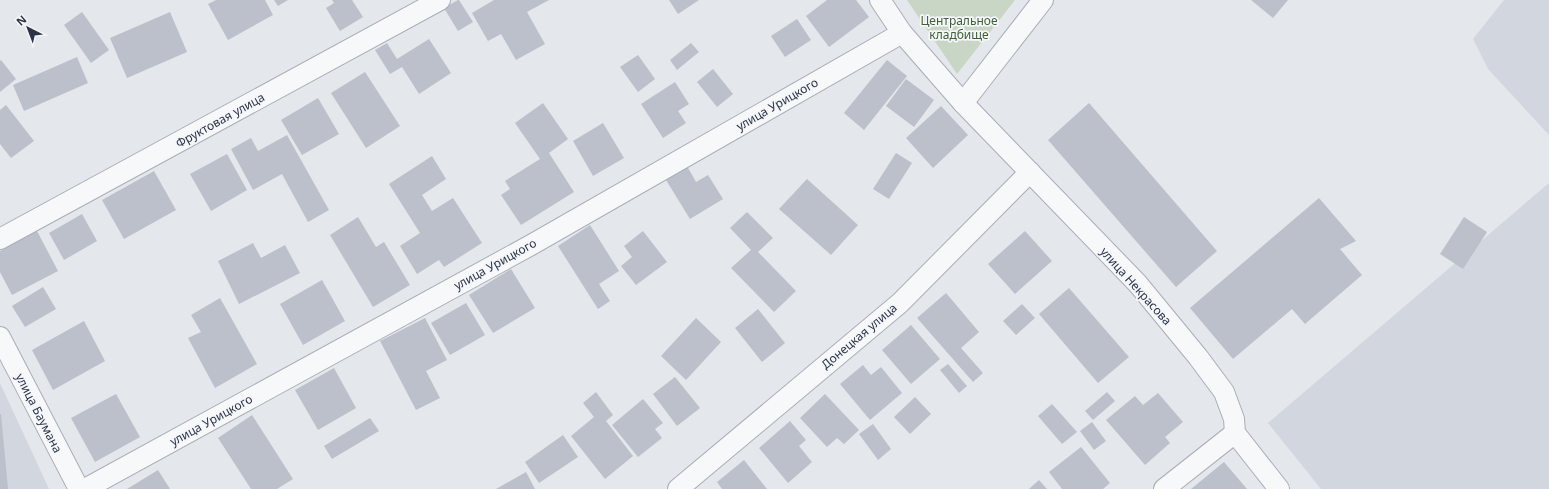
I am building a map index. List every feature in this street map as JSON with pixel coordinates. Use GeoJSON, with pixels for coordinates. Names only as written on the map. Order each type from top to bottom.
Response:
{"type":"FeatureCollection","features":[{"type":"Feature","properties":{"kind":"street","name":"Фруктовая улица"},"geometry":{"type":"LineString","coordinates":[[0,239],[440,0]]}},
{"type":"Feature","properties":{"kind":"street","name":"улица Некрасова"},"geometry":{"type":"LineString","coordinates":[[880,0],[902,33],[964,103],[1138,284],[1198,357],[1224,392],[1234,419],[1235,433],[1279,489]]}},
{"type":"Feature","properties":{"kind":"street"},"geometry":{"type":"LineString","coordinates":[[964,103],[1042,0]]}},
{"type":"Feature","properties":{"kind":"street","name":"улица Урицкого"},"geometry":{"type":"LineString","coordinates":[[85,489],[531,244],[902,33]]}},
{"type":"Feature","properties":{"kind":"street","name":"Донецкая улица"},"geometry":{"type":"LineString","coordinates":[[678,489],[900,302],[1030,172]]}},
{"type":"Feature","properties":{"kind":"street","name":"улица Баумана"},"geometry":{"type":"LineString","coordinates":[[0,337],[78,489]]}},
{"type":"Feature","properties":{"kind":"street"},"geometry":{"type":"LineString","coordinates":[[1164,489],[1235,433]]}},
{"type":"Feature","properties":{"kind":"shaded area"},"geometry":{"type":"Polygon","coordinates":[[[1504,0],[1549,0],[1549,135],[1488,69],[1473,39],[1504,0]]]}},
{"type":"Feature","properties":{"kind":"shaded area"},"geometry":{"type":"Polygon","coordinates":[[[1549,183],[1549,489],[1321,489],[1268,423],[1549,183]]]}},
{"type":"Feature","properties":{"kind":"shaded area"},"geometry":{"type":"Polygon","coordinates":[[[0,383],[49,489],[0,489],[0,383]]]}},
{"type":"Feature","properties":{"kind":"green space","name":"Центральное кладбище"},"geometry":{"type":"Polygon","coordinates":[[[907,0],[1015,0],[957,74],[907,0]]]}},
{"type":"Feature","properties":{"kind":"building"},"geometry":{"type":"Polygon","coordinates":[[[216,0],[265,0],[273,15],[228,40],[208,4],[216,0]]]}},
{"type":"Feature","properties":{"kind":"building"},"geometry":{"type":"Polygon","coordinates":[[[274,0],[288,0],[278,6],[274,0]]]}},
{"type":"Feature","properties":{"kind":"building"},"geometry":{"type":"Polygon","coordinates":[[[332,0],[352,0],[363,17],[340,31],[326,8],[334,3],[332,0]]]}},
{"type":"Feature","properties":{"kind":"building"},"geometry":{"type":"Polygon","coordinates":[[[458,0],[473,22],[458,31],[444,8],[458,0]]]}},
{"type":"Feature","properties":{"kind":"building"},"geometry":{"type":"Polygon","coordinates":[[[494,0],[549,0],[527,12],[545,44],[516,60],[501,34],[488,41],[472,13],[494,0]]]}},
{"type":"Feature","properties":{"kind":"building"},"geometry":{"type":"Polygon","coordinates":[[[669,0],[699,0],[678,14],[669,0]]]}},
{"type":"Feature","properties":{"kind":"building"},"geometry":{"type":"Polygon","coordinates":[[[827,0],[856,0],[869,17],[829,47],[806,16],[827,0]]]}},
{"type":"Feature","properties":{"kind":"building"},"geometry":{"type":"Polygon","coordinates":[[[1251,0],[1288,0],[1273,18],[1251,0]]]}},
{"type":"Feature","properties":{"kind":"building"},"geometry":{"type":"Polygon","coordinates":[[[82,12],[109,50],[91,63],[64,25],[82,12]]]}},
{"type":"Feature","properties":{"kind":"building"},"geometry":{"type":"Polygon","coordinates":[[[170,12],[187,52],[127,78],[110,38],[170,12]]]}},
{"type":"Feature","properties":{"kind":"building"},"geometry":{"type":"Polygon","coordinates":[[[797,19],[811,40],[785,57],[771,36],[797,19]]]}},
{"type":"Feature","properties":{"kind":"building"},"geometry":{"type":"Polygon","coordinates":[[[429,39],[451,73],[419,94],[402,67],[390,74],[375,50],[387,43],[397,59],[429,39]]]}},
{"type":"Feature","properties":{"kind":"building"},"geometry":{"type":"Polygon","coordinates":[[[691,43],[699,52],[677,70],[670,60],[691,43]]]}},
{"type":"Feature","properties":{"kind":"building"},"geometry":{"type":"Polygon","coordinates":[[[638,55],[655,79],[638,92],[620,67],[638,55]]]}},
{"type":"Feature","properties":{"kind":"building"},"geometry":{"type":"Polygon","coordinates":[[[77,57],[88,83],[24,111],[13,85],[77,57]]]}},
{"type":"Feature","properties":{"kind":"building"},"geometry":{"type":"Polygon","coordinates":[[[1,60],[16,79],[0,92],[0,61],[1,60]]]}},
{"type":"Feature","properties":{"kind":"building"},"geometry":{"type":"Polygon","coordinates":[[[887,60],[907,76],[864,130],[844,113],[887,60]]]}},
{"type":"Feature","properties":{"kind":"building"},"geometry":{"type":"Polygon","coordinates":[[[713,69],[733,94],[717,107],[697,82],[713,69]]]}},
{"type":"Feature","properties":{"kind":"building"},"geometry":{"type":"Polygon","coordinates":[[[365,72],[400,126],[366,148],[331,93],[365,72]]]}},
{"type":"Feature","properties":{"kind":"building"},"geometry":{"type":"Polygon","coordinates":[[[906,79],[934,100],[914,127],[886,106],[906,79]]]}},
{"type":"Feature","properties":{"kind":"building"},"geometry":{"type":"Polygon","coordinates":[[[675,82],[689,104],[678,111],[686,123],[663,138],[641,104],[675,82]]]}},
{"type":"Feature","properties":{"kind":"building"},"geometry":{"type":"Polygon","coordinates":[[[318,98],[339,134],[302,155],[281,120],[318,98]]]}},
{"type":"Feature","properties":{"kind":"building"},"geometry":{"type":"Polygon","coordinates":[[[543,103],[568,139],[549,153],[574,192],[521,225],[501,195],[510,189],[505,181],[540,159],[515,123],[543,103]]]}},
{"type":"Feature","properties":{"kind":"building"},"geometry":{"type":"Polygon","coordinates":[[[1089,103],[1217,251],[1176,287],[1048,140],[1089,103]]]}},
{"type":"Feature","properties":{"kind":"building"},"geometry":{"type":"Polygon","coordinates":[[[6,105],[34,141],[11,158],[0,144],[0,110],[6,105]]]}},
{"type":"Feature","properties":{"kind":"building"},"geometry":{"type":"Polygon","coordinates":[[[941,106],[968,135],[933,168],[906,138],[941,106]]]}},
{"type":"Feature","properties":{"kind":"building"},"geometry":{"type":"Polygon","coordinates":[[[603,123],[624,158],[593,176],[573,141],[603,123]]]}},
{"type":"Feature","properties":{"kind":"building"},"geometry":{"type":"Polygon","coordinates":[[[287,135],[329,210],[308,222],[282,174],[253,190],[231,149],[251,138],[258,151],[287,135]]]}},
{"type":"Feature","properties":{"kind":"building"},"geometry":{"type":"Polygon","coordinates":[[[896,153],[912,163],[889,199],[873,189],[896,153]]]}},
{"type":"Feature","properties":{"kind":"building"},"geometry":{"type":"Polygon","coordinates":[[[227,154],[247,190],[211,211],[190,174],[227,154]]]}},
{"type":"Feature","properties":{"kind":"building"},"geometry":{"type":"Polygon","coordinates":[[[432,156],[446,179],[422,195],[432,211],[453,198],[482,243],[444,267],[439,260],[417,274],[400,246],[420,233],[389,184],[432,156]]]}},
{"type":"Feature","properties":{"kind":"building"},"geometry":{"type":"Polygon","coordinates":[[[687,166],[696,182],[708,175],[723,199],[690,219],[666,180],[687,166]]]}},
{"type":"Feature","properties":{"kind":"building"},"geometry":{"type":"Polygon","coordinates":[[[154,171],[176,210],[124,239],[102,200],[154,171]]]}},
{"type":"Feature","properties":{"kind":"building"},"geometry":{"type":"Polygon","coordinates":[[[807,179],[858,225],[831,255],[779,209],[807,179]]]}},
{"type":"Feature","properties":{"kind":"building"},"geometry":{"type":"Polygon","coordinates":[[[1319,198],[1356,241],[1340,249],[1362,275],[1305,324],[1292,309],[1233,359],[1190,308],[1319,198]]]}},
{"type":"Feature","properties":{"kind":"building"},"geometry":{"type":"Polygon","coordinates":[[[747,212],[773,238],[758,252],[796,291],[774,312],[731,268],[751,250],[730,228],[747,212]]]}},
{"type":"Feature","properties":{"kind":"building"},"geometry":{"type":"Polygon","coordinates":[[[82,214],[97,241],[64,260],[49,233],[82,214]]]}},
{"type":"Feature","properties":{"kind":"building"},"geometry":{"type":"Polygon","coordinates":[[[358,217],[376,247],[384,242],[410,285],[373,307],[330,235],[358,217]]]}},
{"type":"Feature","properties":{"kind":"building"},"geometry":{"type":"Polygon","coordinates":[[[1464,217],[1487,232],[1463,269],[1440,254],[1464,217]]]}},
{"type":"Feature","properties":{"kind":"building"},"geometry":{"type":"Polygon","coordinates":[[[590,225],[619,271],[599,284],[610,301],[598,309],[558,246],[590,225]]]}},
{"type":"Feature","properties":{"kind":"building"},"geometry":{"type":"Polygon","coordinates":[[[37,231],[58,271],[12,295],[0,272],[0,251],[37,231]]]}},
{"type":"Feature","properties":{"kind":"building"},"geometry":{"type":"Polygon","coordinates":[[[643,231],[667,262],[636,285],[621,266],[632,257],[624,246],[643,231]]]}},
{"type":"Feature","properties":{"kind":"building"},"geometry":{"type":"Polygon","coordinates":[[[1025,231],[1052,261],[1015,294],[988,264],[1025,231]]]}},
{"type":"Feature","properties":{"kind":"building"},"geometry":{"type":"Polygon","coordinates":[[[253,243],[261,258],[285,245],[300,273],[239,304],[218,261],[253,243]]]}},
{"type":"Feature","properties":{"kind":"building"},"geometry":{"type":"Polygon","coordinates":[[[511,269],[535,308],[493,333],[469,295],[511,269]]]}},
{"type":"Feature","properties":{"kind":"building"},"geometry":{"type":"Polygon","coordinates":[[[322,280],[345,321],[303,345],[280,304],[322,280]]]}},
{"type":"Feature","properties":{"kind":"building"},"geometry":{"type":"Polygon","coordinates":[[[43,287],[56,309],[25,327],[12,306],[43,287]]]}},
{"type":"Feature","properties":{"kind":"building"},"geometry":{"type":"Polygon","coordinates":[[[1069,288],[1129,357],[1098,383],[1039,314],[1069,288]]]}},
{"type":"Feature","properties":{"kind":"building"},"geometry":{"type":"Polygon","coordinates":[[[946,293],[979,332],[961,348],[983,373],[973,382],[917,318],[946,293]]]}},
{"type":"Feature","properties":{"kind":"building"},"geometry":{"type":"Polygon","coordinates":[[[220,298],[257,364],[215,388],[188,338],[201,332],[191,315],[220,298]]]}},
{"type":"Feature","properties":{"kind":"building"},"geometry":{"type":"Polygon","coordinates":[[[466,303],[485,335],[450,355],[431,323],[466,303]]]}},
{"type":"Feature","properties":{"kind":"building"},"geometry":{"type":"Polygon","coordinates":[[[1022,304],[1035,318],[1016,335],[1003,321],[1022,304]]]}},
{"type":"Feature","properties":{"kind":"building"},"geometry":{"type":"Polygon","coordinates":[[[758,309],[785,343],[762,362],[735,328],[758,309]]]}},
{"type":"Feature","properties":{"kind":"building"},"geometry":{"type":"Polygon","coordinates":[[[425,318],[447,360],[426,371],[440,398],[416,410],[380,341],[425,318]]]}},
{"type":"Feature","properties":{"kind":"building"},"geometry":{"type":"Polygon","coordinates":[[[696,318],[721,342],[686,380],[661,356],[696,318]]]}},
{"type":"Feature","properties":{"kind":"building"},"geometry":{"type":"Polygon","coordinates":[[[84,321],[105,361],[53,390],[32,350],[84,321]]]}},
{"type":"Feature","properties":{"kind":"building"},"geometry":{"type":"Polygon","coordinates":[[[911,325],[940,359],[911,384],[882,350],[911,325]]]}},
{"type":"Feature","properties":{"kind":"building"},"geometry":{"type":"Polygon","coordinates":[[[948,364],[967,386],[959,393],[940,370],[948,364]]]}},
{"type":"Feature","properties":{"kind":"building"},"geometry":{"type":"Polygon","coordinates":[[[863,365],[871,375],[881,367],[902,393],[870,420],[840,384],[863,365]]]}},
{"type":"Feature","properties":{"kind":"building"},"geometry":{"type":"Polygon","coordinates":[[[334,368],[356,408],[318,430],[295,390],[334,368]]]}},
{"type":"Feature","properties":{"kind":"building"},"geometry":{"type":"Polygon","coordinates":[[[675,377],[700,408],[677,426],[653,394],[675,377]]]}},
{"type":"Feature","properties":{"kind":"building"},"geometry":{"type":"Polygon","coordinates":[[[596,392],[613,415],[606,421],[633,456],[605,479],[571,436],[594,417],[583,403],[596,392]]]}},
{"type":"Feature","properties":{"kind":"building"},"geometry":{"type":"Polygon","coordinates":[[[1107,392],[1115,401],[1093,420],[1085,411],[1107,392]]]}},
{"type":"Feature","properties":{"kind":"building"},"geometry":{"type":"Polygon","coordinates":[[[1158,393],[1183,422],[1165,437],[1170,443],[1145,465],[1106,420],[1135,396],[1143,405],[1158,393]]]}},
{"type":"Feature","properties":{"kind":"building"},"geometry":{"type":"Polygon","coordinates":[[[116,394],[140,437],[95,462],[71,418],[116,394]]]}},
{"type":"Feature","properties":{"kind":"building"},"geometry":{"type":"Polygon","coordinates":[[[825,394],[859,430],[844,444],[837,438],[827,447],[800,418],[825,394]]]}},
{"type":"Feature","properties":{"kind":"building"},"geometry":{"type":"Polygon","coordinates":[[[915,397],[931,414],[910,434],[894,417],[915,397]]]}},
{"type":"Feature","properties":{"kind":"building"},"geometry":{"type":"Polygon","coordinates":[[[643,399],[663,423],[655,429],[662,438],[638,457],[612,425],[643,399]]]}},
{"type":"Feature","properties":{"kind":"building"},"geometry":{"type":"Polygon","coordinates":[[[1052,404],[1077,432],[1062,444],[1038,416],[1052,404]]]}},
{"type":"Feature","properties":{"kind":"building"},"geometry":{"type":"Polygon","coordinates":[[[1,414],[8,489],[0,489],[1,414]]]}},
{"type":"Feature","properties":{"kind":"building"},"geometry":{"type":"Polygon","coordinates":[[[252,415],[293,479],[277,489],[251,489],[218,438],[252,415]]]}},
{"type":"Feature","properties":{"kind":"building"},"geometry":{"type":"Polygon","coordinates":[[[370,418],[379,431],[332,459],[324,446],[370,418]]]}},
{"type":"Feature","properties":{"kind":"building"},"geometry":{"type":"Polygon","coordinates":[[[790,421],[806,440],[799,446],[812,462],[788,483],[759,448],[790,421]]]}},
{"type":"Feature","properties":{"kind":"building"},"geometry":{"type":"Polygon","coordinates":[[[1092,422],[1106,441],[1094,450],[1080,431],[1092,422]]]}},
{"type":"Feature","properties":{"kind":"building"},"geometry":{"type":"Polygon","coordinates":[[[873,424],[891,449],[878,460],[859,434],[873,424]]]}},
{"type":"Feature","properties":{"kind":"building"},"geometry":{"type":"Polygon","coordinates":[[[563,435],[578,457],[539,483],[525,462],[563,435]]]}},
{"type":"Feature","properties":{"kind":"building"},"geometry":{"type":"Polygon","coordinates":[[[1081,447],[1110,483],[1103,489],[1062,489],[1049,472],[1081,447]]]}},
{"type":"Feature","properties":{"kind":"building"},"geometry":{"type":"Polygon","coordinates":[[[744,460],[767,489],[722,489],[717,482],[744,460]]]}},
{"type":"Feature","properties":{"kind":"building"},"geometry":{"type":"Polygon","coordinates":[[[1224,462],[1247,489],[1191,489],[1224,462]]]}},
{"type":"Feature","properties":{"kind":"building"},"geometry":{"type":"Polygon","coordinates":[[[158,470],[170,489],[127,489],[158,470]]]}},
{"type":"Feature","properties":{"kind":"building"},"geometry":{"type":"Polygon","coordinates":[[[526,472],[535,489],[496,489],[526,472]]]}},
{"type":"Feature","properties":{"kind":"building"},"geometry":{"type":"Polygon","coordinates":[[[1039,480],[1047,489],[1029,489],[1039,480]]]}}]}
